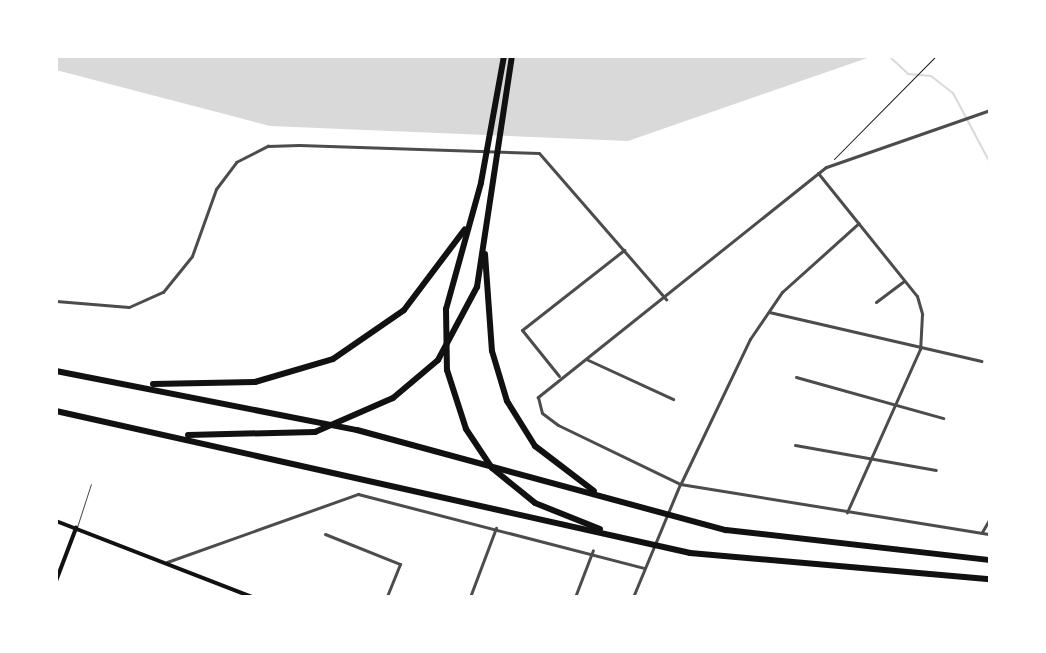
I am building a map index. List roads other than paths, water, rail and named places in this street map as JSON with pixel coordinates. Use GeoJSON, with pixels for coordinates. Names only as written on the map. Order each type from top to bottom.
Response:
{"type":"FeatureCollection","features":[{"type":"Feature","properties":{"kind":"highway"},"geometry":{"type":"LineString","coordinates":[[504,56],[481,183],[445,328],[447,370],[475,445],[504,480],[557,514],[623,536]]}},
{"type":"Feature","properties":{"kind":"highway"},"geometry":{"type":"LineString","coordinates":[[169,434],[315,432],[361,417],[418,380],[459,330],[477,287],[490,185],[512,56]]}},
{"type":"Feature","properties":{"kind":"highway"},"geometry":{"type":"LineString","coordinates":[[487,206],[488,324],[507,401],[535,446],[600,495]]}},
{"type":"Feature","properties":{"kind":"highway"},"geometry":{"type":"LineString","coordinates":[[133,383],[255,382],[333,359],[383,328],[429,285],[474,211]]}},
{"type":"Feature","properties":{"kind":"highway"},"geometry":{"type":"LineString","coordinates":[[56,371],[133,383],[357,430],[762,536],[990,560]]}},
{"type":"Feature","properties":{"kind":"highway"},"geometry":{"type":"LineString","coordinates":[[56,411],[734,561],[990,579]]}},
{"type":"Feature","properties":{"kind":"main road"},"geometry":{"type":"LineString","coordinates":[[56,521],[250,597]]}},
{"type":"Feature","properties":{"kind":"main road"},"geometry":{"type":"LineString","coordinates":[[56,581],[76,528]]}},
{"type":"Feature","properties":{"kind":"street"},"geometry":{"type":"LineString","coordinates":[[990,110],[826,167],[666,300],[541,390],[539,408],[558,425],[680,484],[990,534]]}},
{"type":"Feature","properties":{"kind":"street"},"geometry":{"type":"LineString","coordinates":[[56,301],[129,307],[163,292],[194,254],[223,178],[268,146],[476,148],[548,158],[666,300]]}},
{"type":"Feature","properties":{"kind":"street"},"geometry":{"type":"LineString","coordinates":[[818,173],[904,281],[922,314],[920,349],[847,512]]}},
{"type":"Feature","properties":{"kind":"street"},"geometry":{"type":"LineString","coordinates":[[633,597],[670,504],[769,312],[859,223]]}},
{"type":"Feature","properties":{"kind":"street"},"geometry":{"type":"LineString","coordinates":[[559,376],[522,330],[572,286],[624,250]]}},
{"type":"Feature","properties":{"kind":"street"},"geometry":{"type":"LineString","coordinates":[[876,302],[904,281]]}},
{"type":"Feature","properties":{"kind":"street"},"geometry":{"type":"LineString","coordinates":[[769,312],[981,361]]}},
{"type":"Feature","properties":{"kind":"street"},"geometry":{"type":"LineString","coordinates":[[586,359],[673,399]]}},
{"type":"Feature","properties":{"kind":"street"},"geometry":{"type":"LineString","coordinates":[[796,377],[943,418]]}},
{"type":"Feature","properties":{"kind":"street"},"geometry":{"type":"LineString","coordinates":[[795,445],[936,470]]}},
{"type":"Feature","properties":{"kind":"street"},"geometry":{"type":"LineString","coordinates":[[165,563],[352,494],[593,550],[645,568]]}},
{"type":"Feature","properties":{"kind":"street"},"geometry":{"type":"LineString","coordinates":[[982,533],[990,518]]}},
{"type":"Feature","properties":{"kind":"street"},"geometry":{"type":"LineString","coordinates":[[471,596],[496,528]]}},
{"type":"Feature","properties":{"kind":"street"},"geometry":{"type":"LineString","coordinates":[[325,534],[400,564],[387,597]]}},
{"type":"Feature","properties":{"kind":"street"},"geometry":{"type":"LineString","coordinates":[[575,597],[593,550]]}},
{"type":"Feature","properties":{"kind":"street"},"geometry":{"type":"LineString","coordinates":[[728,594],[750,597]]}},
{"type":"Feature","properties":{"kind":"lane"},"geometry":{"type":"LineString","coordinates":[[76,528],[91,484]]}},
{"type":"Feature","properties":{"kind":"waterway"},"geometry":{"type":"LineString","coordinates":[[889,56],[908,74],[931,76],[953,93],[990,163]]}}]}
